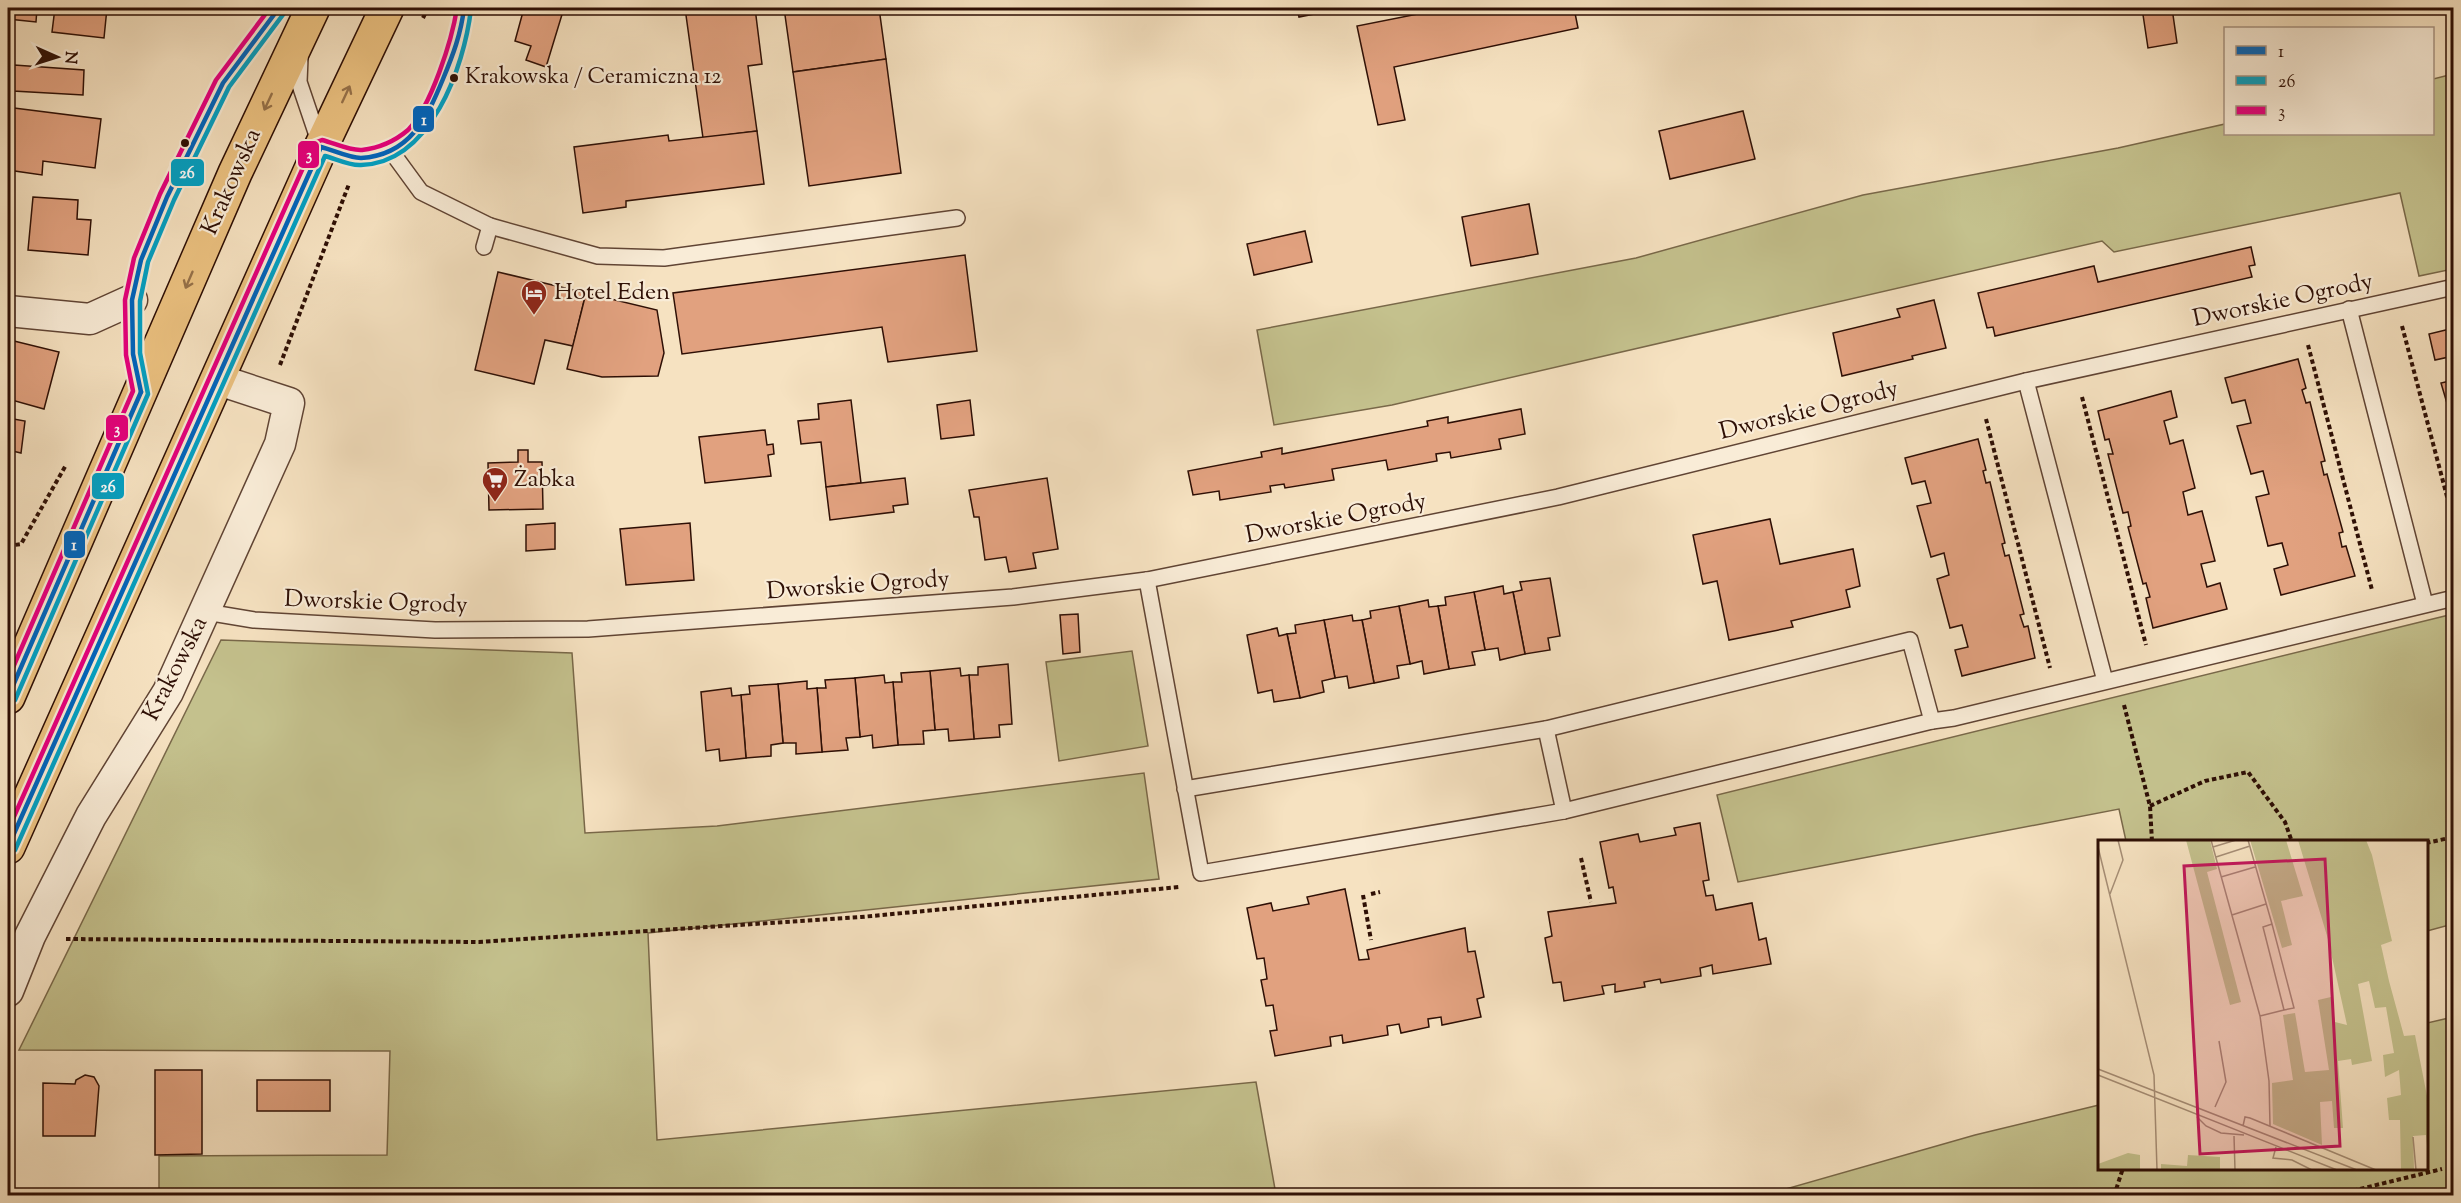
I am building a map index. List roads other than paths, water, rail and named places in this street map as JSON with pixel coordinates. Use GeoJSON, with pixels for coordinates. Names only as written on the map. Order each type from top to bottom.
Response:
{"type":"FeatureCollection","features":[{"type":"Feature","properties":{"kind":"main road"},"geometry":{"type":"LineString","coordinates":[[8,848],[219,380],[321,147],[387,8]]}},
{"type":"Feature","properties":{"kind":"main road","name":"Krakowska"},"geometry":{"type":"LineString","coordinates":[[8,697],[17,651],[141,392],[235,173],[308,19]]}},
{"type":"Feature","properties":{"kind":"street"},"geometry":{"type":"LineString","coordinates":[[8,311],[90,320],[132,300]]}},
{"type":"Feature","properties":{"kind":"street","name":"Krakowska"},"geometry":{"type":"LineString","coordinates":[[8,991],[30,936],[91,816],[168,692],[280,444],[289,403],[219,380]]}},
{"type":"Feature","properties":{"kind":"lane"},"geometry":{"type":"LineString","coordinates":[[141,392],[133,354],[132,300],[141,260],[223,83],[279,8]]}},
{"type":"Feature","properties":{"kind":"lane"},"geometry":{"type":"LineString","coordinates":[[326,8],[308,19],[299,82],[321,147],[360,158],[391,151],[412,136],[424,122],[460,38],[464,8]]}},
{"type":"Feature","properties":{"kind":"lane"},"geometry":{"type":"LineString","coordinates":[[391,151],[421,192],[490,225],[598,256],[664,258],[957,218]]}},
{"type":"Feature","properties":{"kind":"lane"},"geometry":{"type":"LineString","coordinates":[[484,247],[490,225]]}},
{"type":"Feature","properties":{"kind":"lane","name":"Dworskie Ogrody"},"geometry":{"type":"LineString","coordinates":[[206,612],[254,620],[435,630],[588,629],[1013,597],[1147,580],[1558,497],[2026,381],[2454,287]]}},
{"type":"Feature","properties":{"kind":"lane"},"geometry":{"type":"LineString","coordinates":[[2349,309],[2425,604]]}},
{"type":"Feature","properties":{"kind":"lane"},"geometry":{"type":"LineString","coordinates":[[2026,381],[2111,680]]}},
{"type":"Feature","properties":{"kind":"lane"},"geometry":{"type":"LineString","coordinates":[[1147,580],[1201,873],[1564,811],[1932,721],[1954,718],[2454,598]]}},
{"type":"Feature","properties":{"kind":"lane"},"geometry":{"type":"LineString","coordinates":[[1185,789],[1546,729],[1910,640],[1932,721]]}},
{"type":"Feature","properties":{"kind":"lane"},"geometry":{"type":"LineString","coordinates":[[1546,729],[1564,811]]}},
{"type":"Feature","properties":{"kind":"place","name":"Krakowska / Ceramiczna 12"},"geometry":{"type":"Point","coordinates":[454,78]}},
{"type":"Feature","properties":{"kind":"place","name":"Hotel Eden"},"geometry":{"type":"Point","coordinates":[534,316]}},
{"type":"Feature","properties":{"kind":"place","name":"Żabka"},"geometry":{"type":"Point","coordinates":[495,503]}}]}
